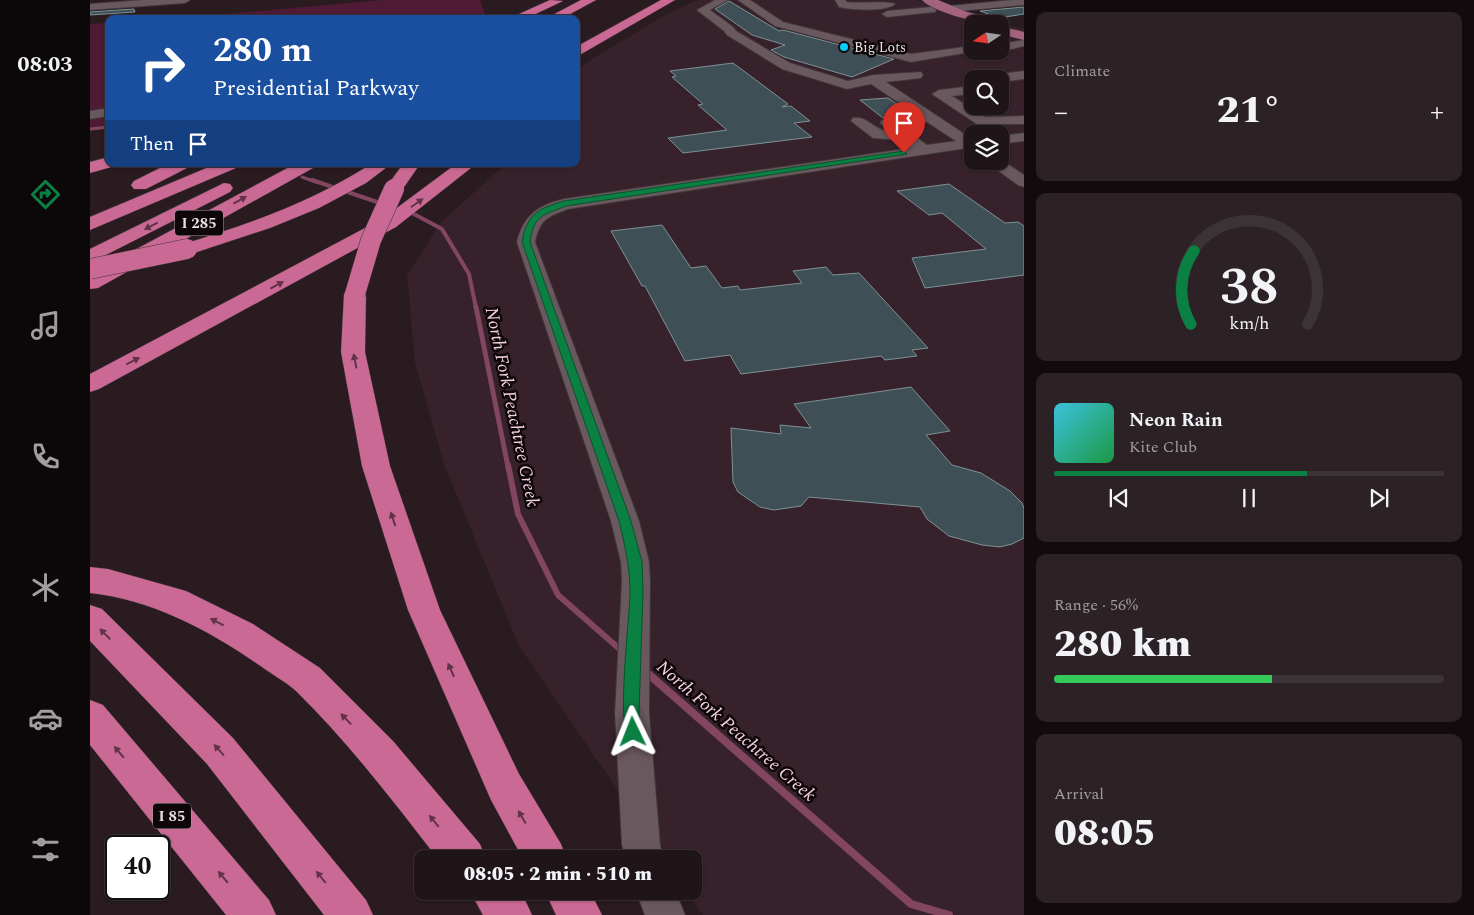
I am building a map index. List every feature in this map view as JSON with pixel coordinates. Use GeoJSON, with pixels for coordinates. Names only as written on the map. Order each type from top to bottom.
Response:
{"type":"FeatureCollection","features":[{"type":"Feature","properties":{"kind":"highway"},"geometry":{"type":"LineString","coordinates":[[523,15],[557,0]]}},
{"type":"Feature","properties":{"kind":"highway"},"geometry":{"type":"LineString","coordinates":[[530,15],[557,0]]}},
{"type":"Feature","properties":{"kind":"highway"},"geometry":{"type":"LineString","coordinates":[[557,15],[583,0]]}},
{"type":"Feature","properties":{"kind":"highway"},"geometry":{"type":"LineString","coordinates":[[558,15],[590,0]]}},
{"type":"Feature","properties":{"kind":"highway"},"geometry":{"type":"LineString","coordinates":[[580,36],[607,21],[657,0]]}},
{"type":"Feature","properties":{"kind":"highway"},"geometry":{"type":"LineString","coordinates":[[580,51],[670,0]]}},
{"type":"Feature","properties":{"kind":"highway"},"geometry":{"type":"LineString","coordinates":[[580,17],[602,5]]}},
{"type":"Feature","properties":{"kind":"highway"},"geometry":{"type":"LineString","coordinates":[[90,168],[105,163]]}},
{"type":"Feature","properties":{"kind":"highway"},"geometry":{"type":"LineString","coordinates":[[90,220],[129,192],[175,167]]}},
{"type":"Feature","properties":{"kind":"highway"},"geometry":{"type":"LineString","coordinates":[[90,224],[223,167]]}},
{"type":"Feature","properties":{"kind":"highway","name":"I 285"},"geometry":{"type":"LineString","coordinates":[[90,257],[266,167]]}},
{"type":"Feature","properties":{"kind":"highway","name":"I 285"},"geometry":{"type":"LineString","coordinates":[[90,283],[302,167]]}},
{"type":"Feature","properties":{"kind":"highway"},"geometry":{"type":"LineString","coordinates":[[90,269],[187,249],[240,233],[302,209],[342,189],[377,167]]}},
{"type":"Feature","properties":{"kind":"highway"},"geometry":{"type":"LineString","coordinates":[[409,167],[394,189],[376,225],[360,267],[355,294],[353,352],[376,466],[424,610],[505,788],[541,850]]}},
{"type":"Feature","properties":{"kind":"highway"},"geometry":{"type":"LineString","coordinates":[[90,384],[389,223],[463,167]]}},
{"type":"Feature","properties":{"kind":"highway"},"geometry":{"type":"LineString","coordinates":[[90,580],[174,600],[241,634],[307,680],[380,754],[458,850]]}},
{"type":"Feature","properties":{"kind":"highway"},"geometry":{"type":"LineString","coordinates":[[90,619],[220,751],[351,915]]}},
{"type":"Feature","properties":{"kind":"highway","name":"I 85"},"geometry":{"type":"LineString","coordinates":[[90,717],[254,915]]}},
{"type":"Feature","properties":{"kind":"highway"},"geometry":{"type":"LineString","coordinates":[[498,900],[510,915]]}},
{"type":"Feature","properties":{"kind":"highway"},"geometry":{"type":"LineString","coordinates":[[571,900],[580,915]]}},
{"type":"Feature","properties":{"kind":"main road"},"geometry":{"type":"LineString","coordinates":[[929,5],[964,20]]}},
{"type":"Feature","properties":{"kind":"main road"},"geometry":{"type":"LineString","coordinates":[[912,8],[929,5],[969,15]]}},
{"type":"Feature","properties":{"kind":"main road"},"geometry":{"type":"LineString","coordinates":[[1009,26],[1024,29]]}},
{"type":"Feature","properties":{"kind":"main road"},"geometry":{"type":"LineString","coordinates":[[1009,41],[1024,42]]}},
{"type":"Feature","properties":{"kind":"street"},"geometry":{"type":"LineString","coordinates":[[90,7],[185,0]]}},
{"type":"Feature","properties":{"kind":"street"},"geometry":{"type":"LineString","coordinates":[[723,0],[702,10],[729,29],[730,33],[786,66],[847,85],[873,79],[917,75]]}},
{"type":"Feature","properties":{"kind":"street"},"geometry":{"type":"LineString","coordinates":[[743,0],[779,24],[911,58],[946,51],[964,50]]}},
{"type":"Feature","properties":{"kind":"street"},"geometry":{"type":"LineString","coordinates":[[838,1],[851,7],[888,6],[912,8]]}},
{"type":"Feature","properties":{"kind":"street"},"geometry":{"type":"LineString","coordinates":[[949,9],[1024,2]]}},
{"type":"Feature","properties":{"kind":"street"},"geometry":{"type":"LineString","coordinates":[[1009,41],[1024,42]]}},
{"type":"Feature","properties":{"kind":"street"},"geometry":{"type":"LineString","coordinates":[[1009,77],[1024,75]]}},
{"type":"Feature","properties":{"kind":"street"},"geometry":{"type":"LineString","coordinates":[[873,79],[964,139]]}},
{"type":"Feature","properties":{"kind":"street"},"geometry":{"type":"LineString","coordinates":[[964,82],[915,87],[919,92],[939,94],[964,91]]}},
{"type":"Feature","properties":{"kind":"street"},"geometry":{"type":"LineString","coordinates":[[1009,86],[1024,84]]}},
{"type":"Feature","properties":{"kind":"street"},"geometry":{"type":"LineString","coordinates":[[939,94],[982,121],[1024,120]]}},
{"type":"Feature","properties":{"kind":"street"},"geometry":{"type":"LineString","coordinates":[[90,115],[105,113]]}},
{"type":"Feature","properties":{"kind":"street"},"geometry":{"type":"LineString","coordinates":[[924,150],[887,124],[930,117]]}},
{"type":"Feature","properties":{"kind":"street"},"geometry":{"type":"LineString","coordinates":[[858,121],[878,136],[902,136]]}},
{"type":"Feature","properties":{"kind":"street"},"geometry":{"type":"LineString","coordinates":[[1009,139],[1024,137]]}},
{"type":"Feature","properties":{"kind":"street"},"geometry":{"type":"LineString","coordinates":[[642,850],[632,713],[636,612],[635,562],[625,521],[526,242],[529,224],[540,214],[564,204],[964,145]]}},
{"type":"Feature","properties":{"kind":"street"},"geometry":{"type":"LineString","coordinates":[[1006,170],[1024,182]]}},
{"type":"Feature","properties":{"kind":"street"},"geometry":{"type":"LineString","coordinates":[[658,900],[664,915]]}},
{"type":"Feature","properties":{"kind":"shaded area"},"geometry":{"type":"Polygon","coordinates":[[[381,0],[480,0],[486,15],[214,15],[381,0]]]}},
{"type":"Feature","properties":{"kind":"shaded area"},"geometry":{"type":"Polygon","coordinates":[[[698,0],[916,0],[964,16],[964,60],[1009,60],[1009,26],[1024,29],[1024,915],[703,915],[693,900],[702,900],[702,850],[659,850],[519,646],[444,464],[415,362],[407,275],[442,221],[503,167],[580,167],[580,68],[595,57],[674,10],[698,0]]]}},
{"type":"Feature","properties":{"kind":"shaded area"},"geometry":{"type":"Polygon","coordinates":[[[105,23],[105,128],[90,131],[90,24],[105,23]]]}},
{"type":"Feature","properties":{"kind":"building"},"geometry":{"type":"Polygon","coordinates":[[[729,1],[779,31],[783,30],[894,59],[852,77],[784,57],[771,50],[785,45],[752,35],[715,9],[729,1]]]}},
{"type":"Feature","properties":{"kind":"building"},"geometry":{"type":"Polygon","coordinates":[[[1024,7],[1024,14],[1009,16],[991,15],[980,11],[1024,7]]]}},
{"type":"Feature","properties":{"kind":"building"},"geometry":{"type":"Polygon","coordinates":[[[134,9],[135,12],[90,15],[90,12],[134,9]]]}},
{"type":"Feature","properties":{"kind":"building"},"geometry":{"type":"Polygon","coordinates":[[[733,63],[788,104],[782,107],[791,106],[810,121],[794,123],[812,137],[683,153],[668,138],[727,130],[698,105],[703,104],[672,77],[676,76],[670,71],[733,63]]]}},
{"type":"Feature","properties":{"kind":"building"},"geometry":{"type":"Polygon","coordinates":[[[888,98],[911,114],[883,118],[860,100],[888,98]]]}},
{"type":"Feature","properties":{"kind":"building"},"geometry":{"type":"Polygon","coordinates":[[[949,184],[1005,223],[1018,222],[1024,226],[1024,275],[925,288],[912,258],[986,249],[942,213],[929,215],[897,191],[949,184]]]}},
{"type":"Feature","properties":{"kind":"building"},"geometry":{"type":"Polygon","coordinates":[[[662,225],[691,268],[706,266],[722,288],[738,286],[740,290],[802,283],[793,271],[826,267],[833,275],[859,273],[928,348],[912,350],[917,356],[885,360],[881,356],[741,374],[730,355],[685,361],[645,286],[642,286],[611,231],[662,225]]]}},
{"type":"Feature","properties":{"kind":"building"},"geometry":{"type":"Polygon","coordinates":[[[911,387],[950,431],[926,435],[952,465],[981,473],[1010,491],[1022,503],[1024,508],[1024,538],[1000,547],[982,545],[949,536],[927,519],[920,507],[809,497],[801,506],[774,510],[760,507],[738,492],[733,482],[731,428],[781,434],[780,425],[811,428],[794,404],[911,387]]]}},
{"type":"Feature","properties":{"kind":"waterway","name":"North Fork Peachtree Creek"},"geometry":{"type":"LineString","coordinates":[[90,129],[105,127]]}},
{"type":"Feature","properties":{"kind":"waterway","name":"North Fork Peachtree Creek"},"geometry":{"type":"LineString","coordinates":[[302,177],[316,182]]}},
{"type":"Feature","properties":{"kind":"waterway","name":"North Fork Peachtree Creek"},"geometry":{"type":"LineString","coordinates":[[312,180],[383,204]]}},
{"type":"Feature","properties":{"kind":"waterway","name":"North Fork Peachtree Creek"},"geometry":{"type":"LineString","coordinates":[[412,213],[442,229],[469,274],[476,308]]}},
{"type":"Feature","properties":{"kind":"waterway","name":"North Fork Peachtree Creek"},"geometry":{"type":"LineString","coordinates":[[476,307],[508,467]]}},
{"type":"Feature","properties":{"kind":"waterway","name":"North Fork Peachtree Creek"},"geometry":{"type":"LineString","coordinates":[[508,465],[518,514],[558,595],[623,652]]}},
{"type":"Feature","properties":{"kind":"waterway","name":"North Fork Peachtree Creek"},"geometry":{"type":"LineString","coordinates":[[645,671],[911,904],[949,915]]}},
{"type":"Feature","properties":{"kind":"place","name":"Big Lots"},"geometry":{"type":"Point","coordinates":[844,47]}},
{"type":"Feature","properties":{"kind":"route"},"geometry":{"type":"LineString","coordinates":[[633,732],[632,713],[637,592],[635,562],[625,521],[526,242],[529,224],[540,214],[564,204],[606,196],[904,153]]}}]}
